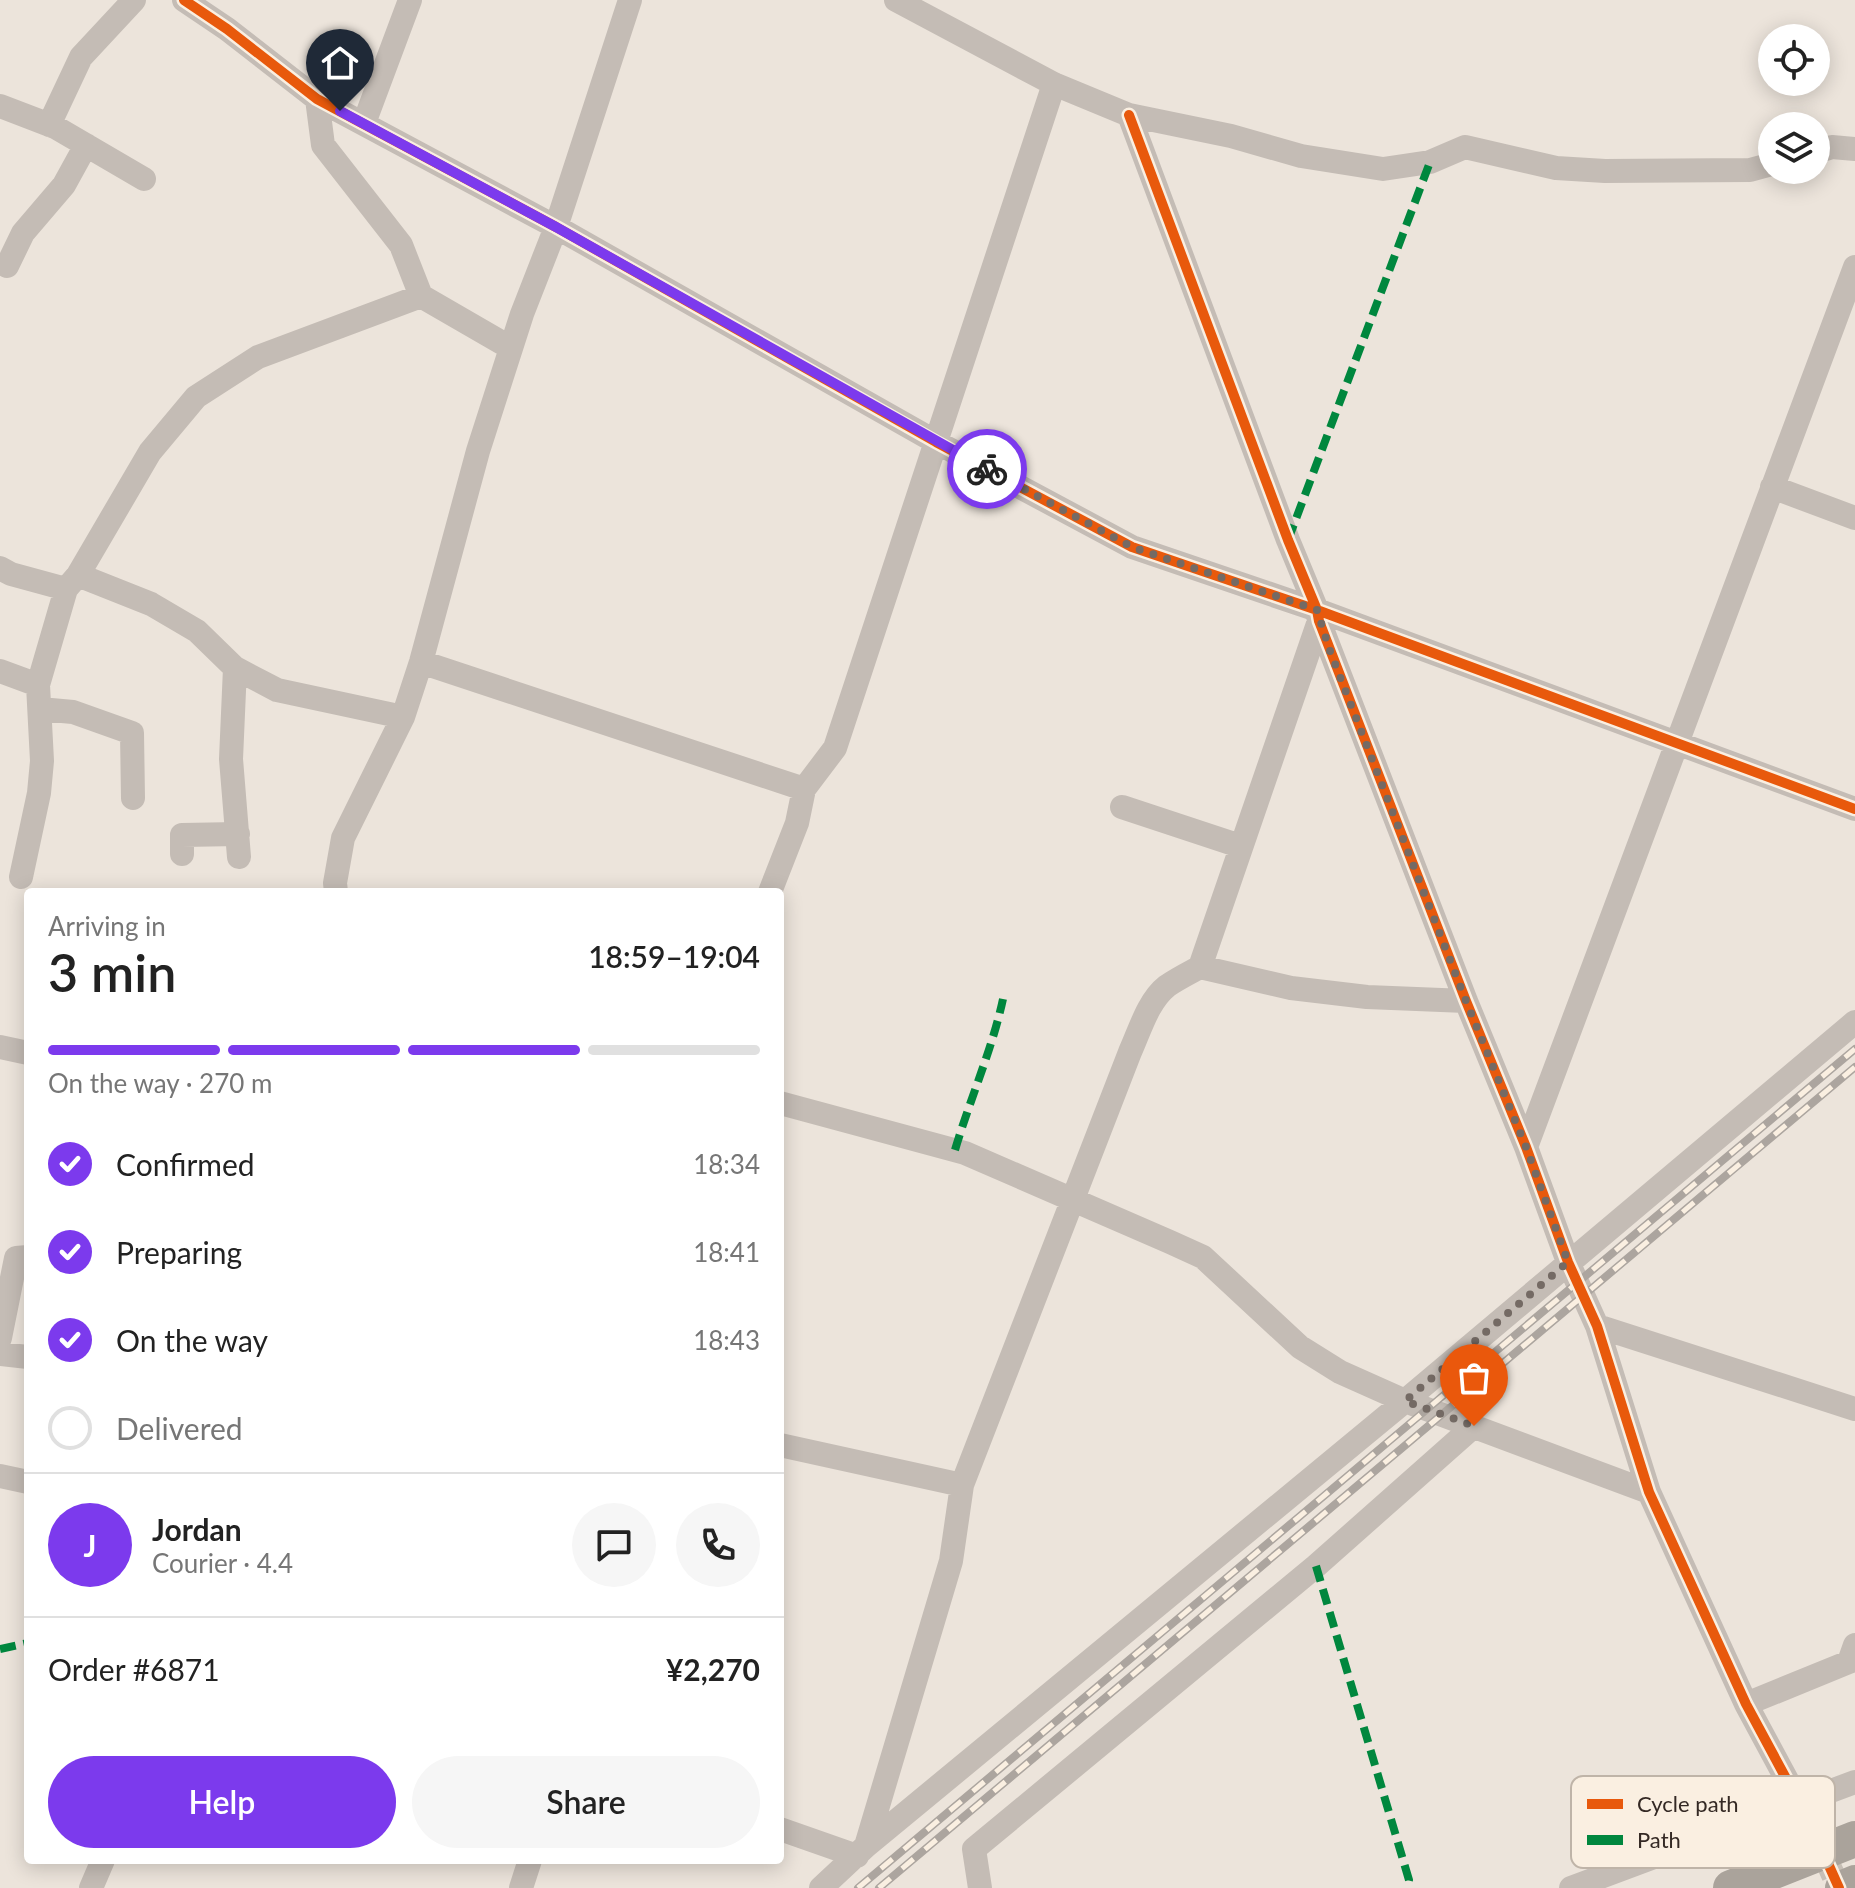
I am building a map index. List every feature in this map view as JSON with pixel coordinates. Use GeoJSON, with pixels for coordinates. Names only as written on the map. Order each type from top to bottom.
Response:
{"type":"FeatureCollection","features":[{"type":"Feature","properties":{"kind":"highway"},"geometry":{"type":"LineString","coordinates":[[1835,1847],[1855,1839]]}},
{"type":"Feature","properties":{"kind":"highway"},"geometry":{"type":"LineString","coordinates":[[1731,1888],[1782,1868]]}},
{"type":"Feature","properties":{"kind":"highway"},"geometry":{"type":"LineString","coordinates":[[1843,1888],[1855,1883]]}},
{"type":"Feature","properties":{"kind":"street"},"geometry":{"type":"LineString","coordinates":[[49,125],[81,57],[134,0]]}},
{"type":"Feature","properties":{"kind":"street"},"geometry":{"type":"LineString","coordinates":[[184,0],[227,29],[317,99],[556,227],[936,442],[1132,547],[1318,616],[1678,742],[1855,809]]}},
{"type":"Feature","properties":{"kind":"street"},"geometry":{"type":"LineString","coordinates":[[364,123],[410,0]]}},
{"type":"Feature","properties":{"kind":"street"},"geometry":{"type":"LineString","coordinates":[[336,888],[343,838],[403,717],[478,451],[630,0]]}},
{"type":"Feature","properties":{"kind":"street"},"geometry":{"type":"LineString","coordinates":[[896,0],[1054,84],[1129,115],[1231,136],[1301,156],[1383,169],[1430,162],[1465,147],[1556,168],[1605,171],[1758,168]]}},
{"type":"Feature","properties":{"kind":"street"},"geometry":{"type":"LineString","coordinates":[[772,888],[797,823],[804,789],[835,748],[1054,84]]}},
{"type":"Feature","properties":{"kind":"street"},"geometry":{"type":"LineString","coordinates":[[317,99],[323,145],[401,245],[421,296],[511,348]]}},
{"type":"Feature","properties":{"kind":"street"},"geometry":{"type":"LineString","coordinates":[[0,106],[49,125],[144,179]]}},
{"type":"Feature","properties":{"kind":"street"},"geometry":{"type":"LineString","coordinates":[[1129,115],[1282,525],[1466,1001],[1526,1147],[1568,1262],[1597,1326],[1649,1492],[1746,1704],[1784,1776]]}},
{"type":"Feature","properties":{"kind":"street"},"geometry":{"type":"LineString","coordinates":[[7,266],[23,233],[64,185],[86,145]]}},
{"type":"Feature","properties":{"kind":"street"},"geometry":{"type":"LineString","coordinates":[[1830,148],[1855,149]]}},
{"type":"Feature","properties":{"kind":"street"},"geometry":{"type":"LineString","coordinates":[[1526,1147],[1855,267]]}},
{"type":"Feature","properties":{"kind":"street"},"geometry":{"type":"LineString","coordinates":[[21,877],[39,793],[42,761],[39,697],[72,582],[150,452],[196,397],[258,357],[421,296]]}},
{"type":"Feature","properties":{"kind":"street"},"geometry":{"type":"LineString","coordinates":[[1772,487],[1855,518]]}},
{"type":"Feature","properties":{"kind":"street"},"geometry":{"type":"LineString","coordinates":[[0,568],[11,574],[72,582],[163,610],[197,631],[235,668],[277,690],[403,717]]}},
{"type":"Feature","properties":{"kind":"street"},"geometry":{"type":"LineString","coordinates":[[861,1851],[951,1561],[962,1485],[1130,1052],[1151,1006],[1168,986],[1200,967],[1318,616]]}},
{"type":"Feature","properties":{"kind":"street"},"geometry":{"type":"LineString","coordinates":[[421,662],[804,789]]}},
{"type":"Feature","properties":{"kind":"street"},"geometry":{"type":"LineString","coordinates":[[182,854],[182,835],[238,845],[231,759],[235,668]]}},
{"type":"Feature","properties":{"kind":"street"},"geometry":{"type":"LineString","coordinates":[[0,671],[39,697],[132,733],[133,798]]}},
{"type":"Feature","properties":{"kind":"street"},"geometry":{"type":"LineString","coordinates":[[1122,807],[1240,846]]}},
{"type":"Feature","properties":{"kind":"street"},"geometry":{"type":"LineString","coordinates":[[1200,967],[1291,988],[1367,997],[1466,1001]]}},
{"type":"Feature","properties":{"kind":"street"},"geometry":{"type":"LineString","coordinates":[[821,1888],[861,1851],[1405,1401],[1855,1022]]}},
{"type":"Feature","properties":{"kind":"street"},"geometry":{"type":"LineString","coordinates":[[0,1047],[24,1052]]}},
{"type":"Feature","properties":{"kind":"street"},"geometry":{"type":"LineString","coordinates":[[784,1104],[965,1153],[1203,1257],[1300,1347],[1340,1372],[1405,1401],[1649,1492]]}},
{"type":"Feature","properties":{"kind":"street"},"geometry":{"type":"LineString","coordinates":[[0,1338],[14,1268]]}},
{"type":"Feature","properties":{"kind":"street"},"geometry":{"type":"LineString","coordinates":[[1597,1326],[1855,1409]]}},
{"type":"Feature","properties":{"kind":"street"},"geometry":{"type":"LineString","coordinates":[[0,1354],[24,1357]]}},
{"type":"Feature","properties":{"kind":"street"},"geometry":{"type":"LineString","coordinates":[[980,1888],[974,1849],[1316,1566],[1474,1426]]}},
{"type":"Feature","properties":{"kind":"street"},"geometry":{"type":"LineString","coordinates":[[784,1446],[962,1485]]}},
{"type":"Feature","properties":{"kind":"street"},"geometry":{"type":"LineString","coordinates":[[0,1476],[24,1481]]}},
{"type":"Feature","properties":{"kind":"street"},"geometry":{"type":"LineString","coordinates":[[1746,1704],[1849,1662],[1855,1645]]}},
{"type":"Feature","properties":{"kind":"street"},"geometry":{"type":"LineString","coordinates":[[1835,1794],[1855,1782]]}},
{"type":"Feature","properties":{"kind":"street"},"geometry":{"type":"LineString","coordinates":[[784,1830],[861,1851]]}},
{"type":"Feature","properties":{"kind":"street"},"geometry":{"type":"LineString","coordinates":[[91,1888],[101,1864]]}},
{"type":"Feature","properties":{"kind":"street"},"geometry":{"type":"LineString","coordinates":[[521,1888],[529,1864]]}},
{"type":"Feature","properties":{"kind":"street"},"geometry":{"type":"LineString","coordinates":[[1571,1888],[1632,1868]]}},
{"type":"Feature","properties":{"kind":"tunnel"},"geometry":{"type":"LineString","coordinates":[[1830,1868],[1839,1888]]}},
{"type":"Feature","properties":{"kind":"railway"},"geometry":{"type":"LineString","coordinates":[[858,1888],[1855,1049]]}},
{"type":"Feature","properties":{"kind":"railway"},"geometry":{"type":"LineString","coordinates":[[879,1888],[1855,1067]]}},
{"type":"Feature","properties":{"kind":"marked path"},"geometry":{"type":"LineString","coordinates":[[1288,540],[1430,162]]}},
{"type":"Feature","properties":{"kind":"marked path"},"geometry":{"type":"LineString","coordinates":[[955,1150],[1003,999]]}},
{"type":"Feature","properties":{"kind":"marked path"},"geometry":{"type":"LineString","coordinates":[[1316,1566],[1409,1880],[1407,1888]]}},
{"type":"Feature","properties":{"kind":"marked path"},"geometry":{"type":"LineString","coordinates":[[0,1649],[24,1644]]}},
{"type":"Feature","properties":{"kind":"cycle path"},"geometry":{"type":"LineString","coordinates":[[184,0],[227,29],[317,99],[556,227],[936,442],[1132,547],[1317,610],[1855,809]]}},
{"type":"Feature","properties":{"kind":"cycle path"},"geometry":{"type":"LineString","coordinates":[[1129,115],[1319,621],[1526,1147],[1568,1262],[1597,1326],[1649,1492],[1746,1704],[1785,1776]]}},
{"type":"Feature","properties":{"kind":"cycle path"},"geometry":{"type":"LineString","coordinates":[[1830,1868],[1839,1888]]}},
{"type":"Feature","properties":{"kind":"way so far"},"geometry":{"type":"LineString","coordinates":[[987,469],[1132,547],[1317,610],[1330,651],[1526,1147],[1568,1262],[1405,1401],[1474,1426]]}},
{"type":"Feature","properties":{"kind":"route"},"geometry":{"type":"LineString","coordinates":[[340,111],[556,227],[987,469]]}}]}
